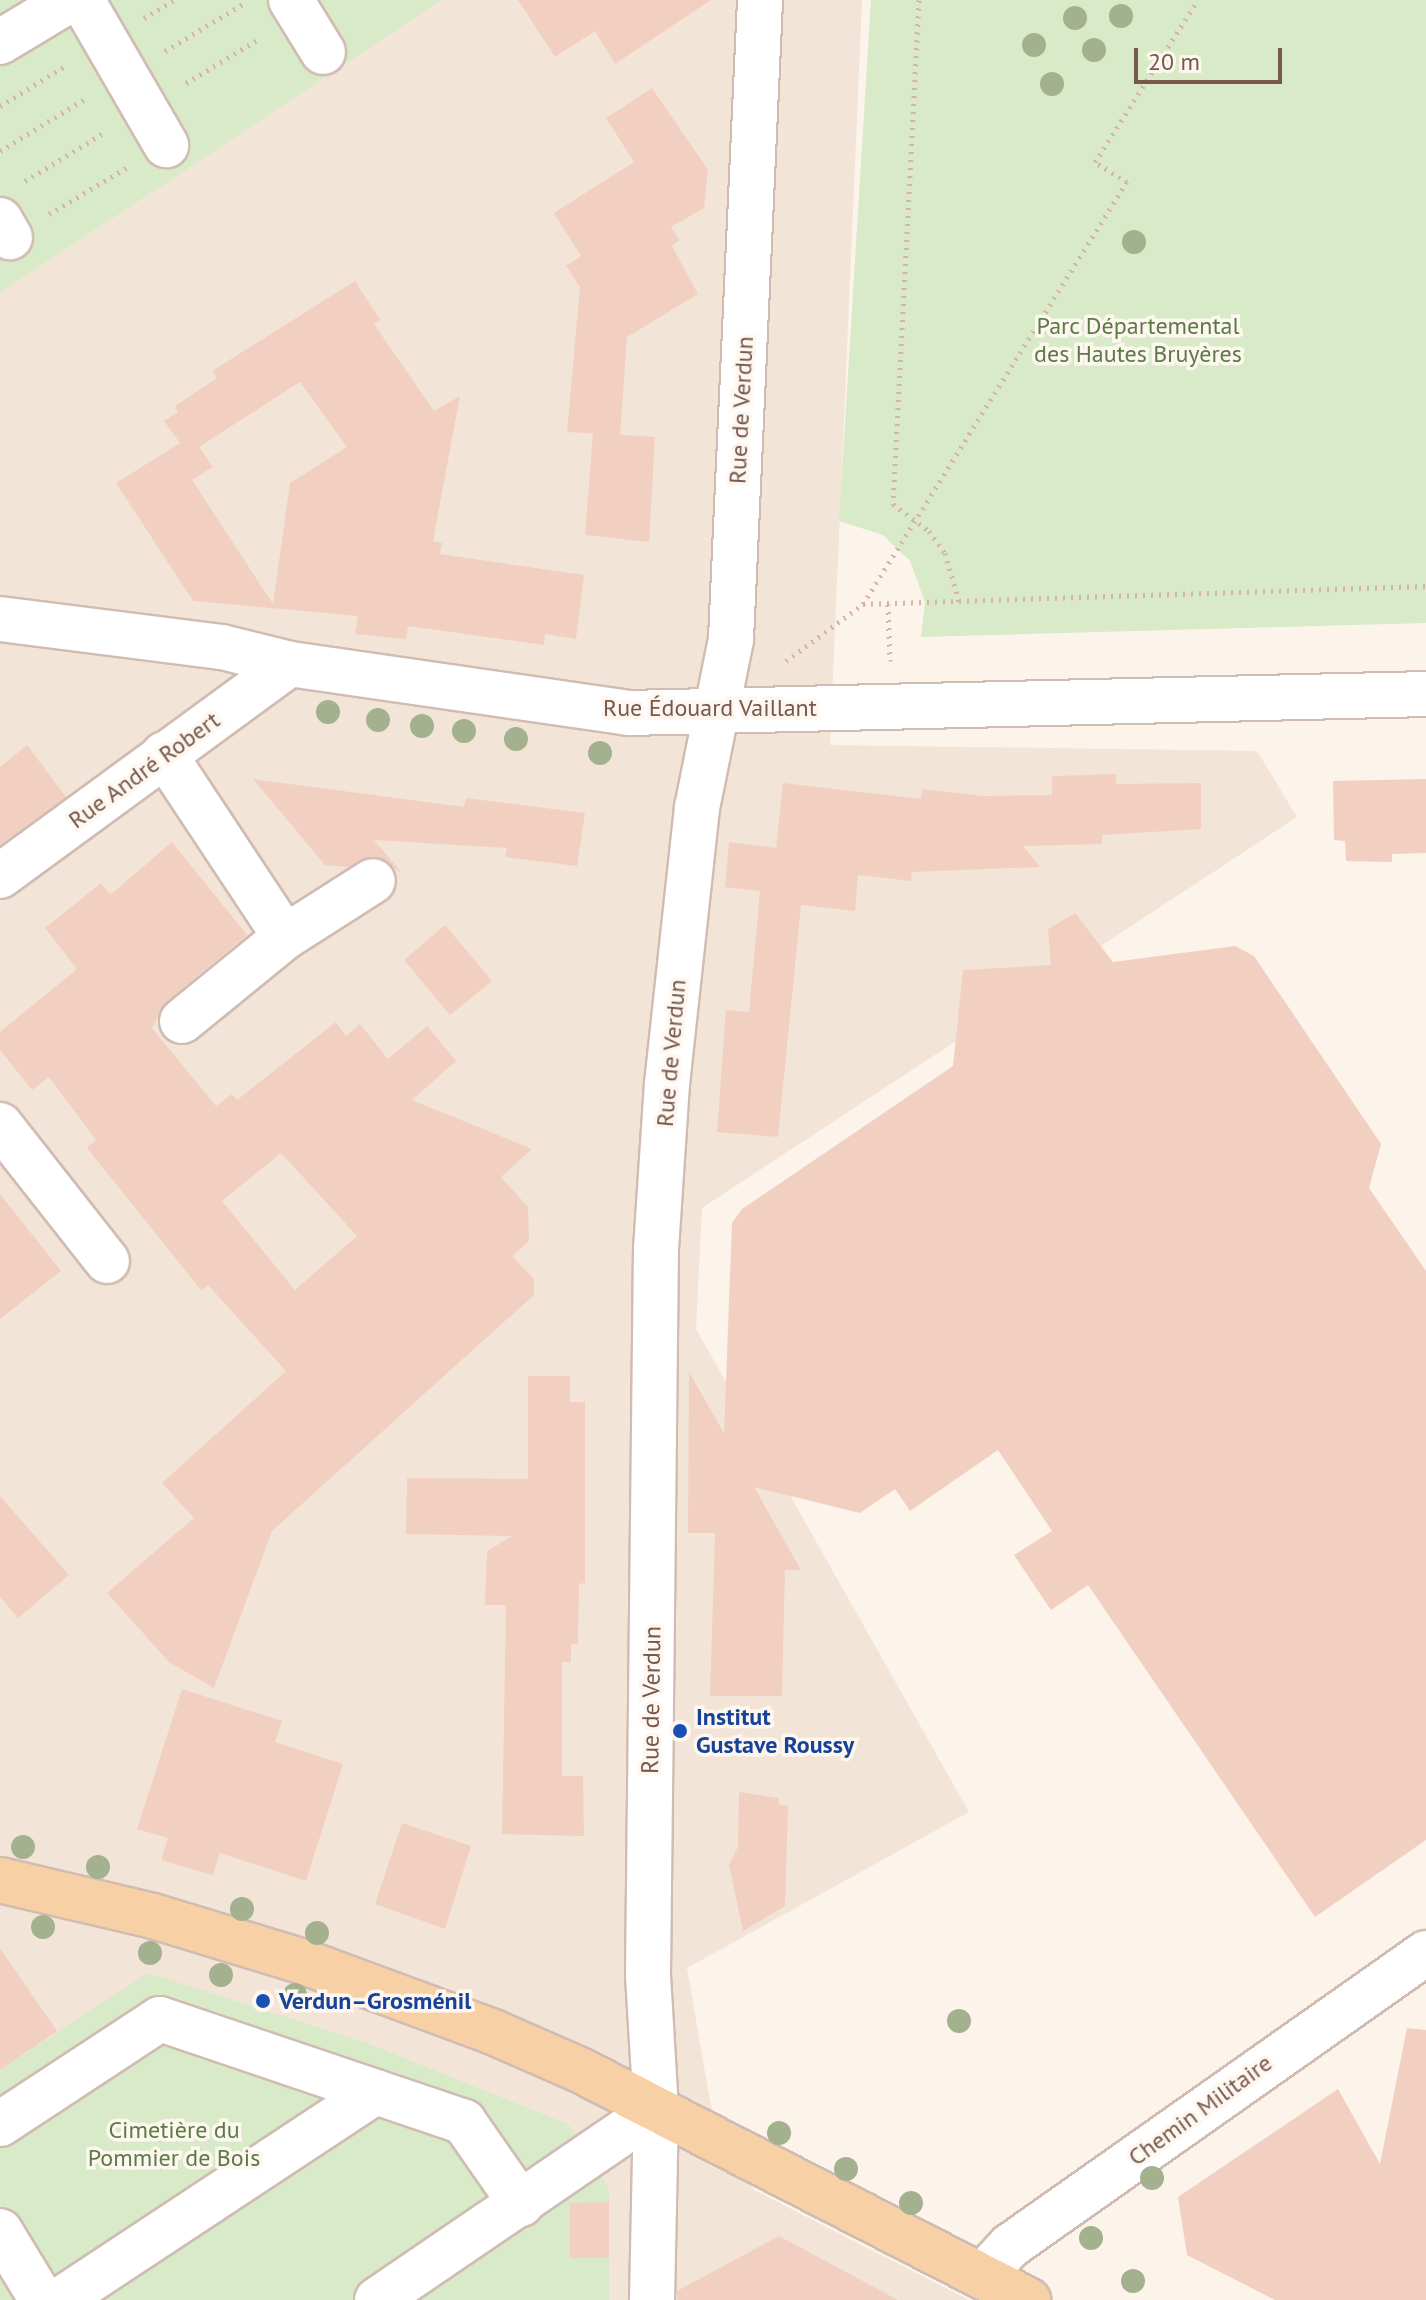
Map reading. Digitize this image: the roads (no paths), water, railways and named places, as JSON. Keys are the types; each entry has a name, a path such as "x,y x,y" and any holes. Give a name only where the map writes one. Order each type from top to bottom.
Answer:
{"main road":[{"path":"0,1880 153,1916 304,1962 493,2032 656,2110 1028,2300"}],"street":[{"path":"0,42 70,0"},
{"path":"82,0 166,145"},
{"path":"291,0 323,52"},
{"name":"Rue de Verdun","path":"652,2300 656,2110 648,1975 656,1249 679,968 697,808 731,639 760,0"},
{"name":"Rue Édouard Vaillant","path":"0,619 222,647 290,664 628,713 1426,694"},
{"name":"Rue André Robert","path":"0,876 290,664"},
{"path":"164,754 285,937"},
{"path":"182,1021 285,937 373,881"},
{"path":"0,1125 107,1261"},
{"name":"Chemin Militaire","path":"982,2276 1010,2246 1426,1953"},
{"path":"0,2124 160,2019 464,2122 521,2204"},
{"path":"60,2300 376,2092"},
{"path":"377,2300 656,2110"},
{"path":"0,2231 42,2300"}],"place":[{"name":"Institut Gustave Roussy","path":"680,1731"},
{"name":"Verdun–Grosménil","path":"263,2001"}],"park label":[{"name":"Parc Départemental des Hautes Bruyères","path":"1138,340"},
{"name":"Cimetière du Pommier de Bois","path":"174,2144"}]}
